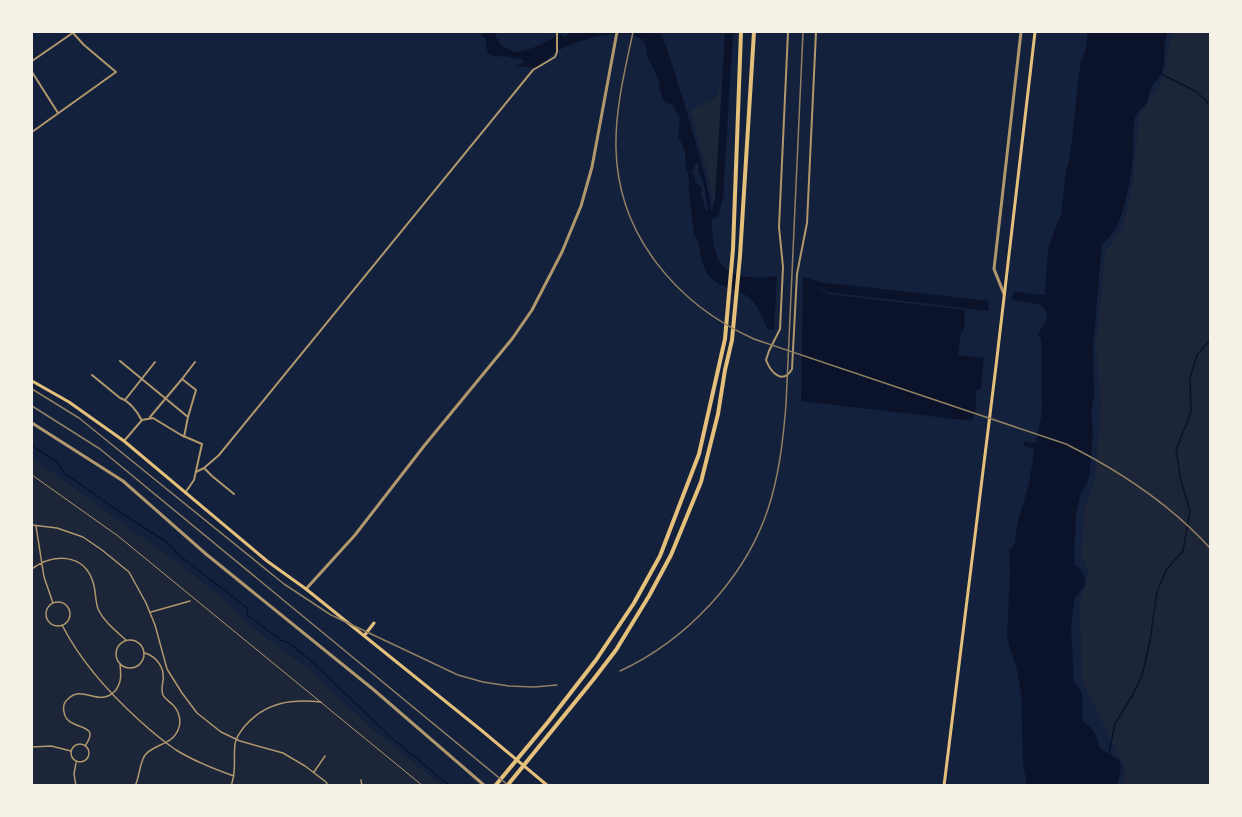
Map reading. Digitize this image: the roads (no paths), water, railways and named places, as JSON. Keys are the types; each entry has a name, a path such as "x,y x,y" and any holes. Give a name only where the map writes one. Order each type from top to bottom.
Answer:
{"highway":[{"path":"495,786 603,650 634,603 660,556 699,454 725,339 733,249 741,32"},
{"path":"507,786 616,650 671,555 701,482 718,414 732,340 740,256 754,32"}],"main road":[{"path":"944,786 1035,32"},
{"path":"32,381 69,402 124,441 267,561 306,589 548,786"},
{"path":"364,636 374,624"}],"street":[{"path":"32,61 74,32 84,45 116,72 32,132"},
{"path":"306,589 355,535 512,339 532,310 562,252 581,206 592,167 617,32"},
{"path":"788,32 779,227 783,267 780,329 765,360 769,369 780,376 786,376 791,373 792,369 797,274 807,223 816,32"},
{"path":"1004,296 994,268 1021,32"},
{"path":"196,472 219,455 533,70 555,57 557,33"},
{"path":"32,72 58,113"},
{"path":"120,361 188,417"},
{"path":"150,418 195,362"},
{"path":"125,400 155,363"},
{"path":"92,375 125,400 142,420"},
{"path":"182,379 196,390 184,436"},
{"path":"124,441 142,420 153,418 202,444 194,480 185,493"},
{"path":"32,423 123,481 206,554 374,690 485,786"},
{"path":"204,468 234,494"},
{"path":"32,525 57,528 83,537 129,572 150,612 167,669 197,713 221,732 236,739 283,753 314,773 328,786"},
{"path":"36,525 44,577 53,603"},
{"path":"32,568 53,558 64,558 75,561 86,569 91,575 96,603 102,617 126,640 140,644 145,653 160,664 163,672 162,693 177,710 180,720 178,730 167,743 156,747 146,755 141,763 139,778 135,786"},
{"path":"150,612 190,601"},
{"path":"53,603 60,603 69,611 69,618 62,625 53,625 47,620 47,609 53,603"},
{"path":"62,625 89,667 112,694 167,743 202,763 234,776"},
{"path":"86,746 90,738 90,731 68,720 64,712 64,704 74,694 82,693 98,698 112,694 121,681 116,650 126,640"},
{"path":"120,664 128,668 137,667 143,661 145,653"},
{"path":"231,786 234,776 236,739 246,724 267,708 276,705 298,700 321,702"},
{"path":"71,751 77,745 86,746"},
{"path":"32,747 51,746 71,751"},
{"path":"71,751 72,758 77,762 85,761 89,757 86,746"},
{"path":"314,773 325,756"},
{"path":"76,786 74,774 77,762"},
{"path":"361,780 362,786"}],"lane":[{"path":"32,475 118,536 423,786"}],"waterway":[{"path":"711,215 715,214 719,198 729,32"},
{"path":"1161,74 1197,92 1210,105"},
{"path":"1109,753 1115,724 1142,676 1157,592 1166,570 1183,551 1190,511 1181,481 1176,450 1191,412 1190,378 1197,355 1210,340"},
{"path":"32,446 57,462 64,473 168,543 179,555 247,608 247,615 308,658 394,740 450,786"}],"railway":[{"path":"633,32 617,119 616,149 619,181 628,211 641,238 657,264 677,287 726,325 754,339 1066,444 1106,465 1143,489 1161,502 1210,548"},
{"path":"620,671 667,643 710,605 744,560 758,535 772,497 780,458 786,405 803,32"},
{"path":"32,389 79,418 284,584 331,615 458,675 509,686 557,685"},
{"path":"32,406 100,449 509,786"}]}
